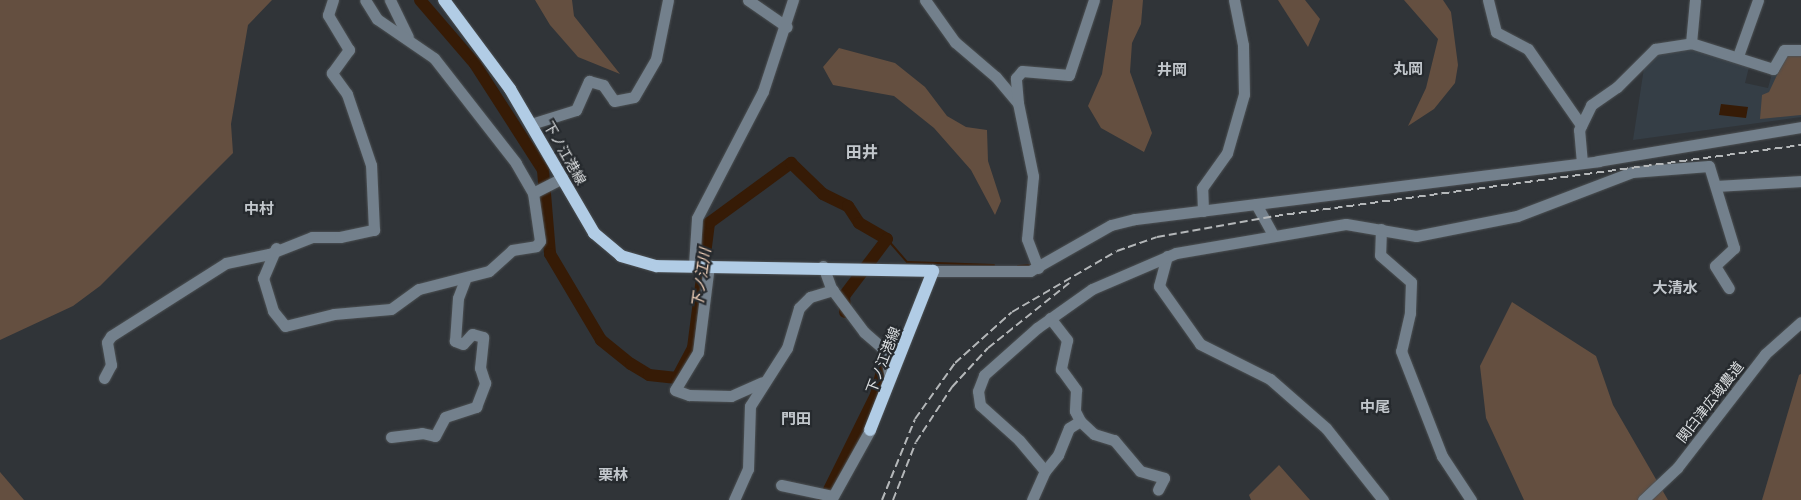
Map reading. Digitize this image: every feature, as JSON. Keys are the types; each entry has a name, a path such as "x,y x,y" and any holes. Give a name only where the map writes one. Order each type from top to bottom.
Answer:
{"main road":[{"name":"下ノ江港線","path":"444,0 531,124 558,180 594,233 614,252 648,265 709,265"},
{"path":"709,265 823,266 933,271"},
{"name":"下ノ江港線","path":"870,430 933,271"}],"street":[{"path":"104,378 111,365 107,342 120,329 226,263 269,254 276,248 312,237 370,231 376,223 371,165 347,94 332,73 349,50 328,15 333,0"},
{"path":"276,248 263,278 273,311 284,326 353,311 391,309 419,289 465,280 489,271 518,246 540,243 534,192 436,60 409,39 377,19 365,0"},
{"path":"390,0 409,39"},
{"path":"531,124 576,110 589,81 603,85 614,101 634,97 656,59 668,0"},
{"path":"748,0 787,27"},
{"path":"694,265 697,218 763,91 787,27 793,0"},
{"path":"925,0 954,42 996,77 1018,103"},
{"path":"1037,265 1027,235 1033,207 1033,176 1018,103 1016,78 1022,71 1070,74 1094,0"},
{"path":"1202,211 1202,188 1227,152 1244,94 1243,45 1234,0"},
{"path":"1488,0 1496,32 1528,49 1581,125"},
{"path":"1691,43 1695,0"},
{"path":"1738,56 1758,0"},
{"path":"1582,163 1581,125 1593,103 1614,90 1656,49 1691,43 1738,56 1773,69 1784,50 1801,50"},
{"path":"933,271 1013,273 1037,265 1111,225 1202,211 1621,158 1801,127"},
{"path":"1621,158 1622,175"},
{"path":"1044,471 1019,440 982,408 978,395 986,373 1050,318 1107,281 1167,256 1273,235 1346,224 1381,229 1412,237 1502,220 1622,175 1709,166 1718,186 1734,248 1715,266 1729,288"},
{"path":"534,192 558,180"},
{"path":"1718,186 1801,181"},
{"path":"1256,204 1273,235"},
{"path":"1381,229 1380,255 1411,282 1410,313 1401,351 1442,456 1471,500"},
{"path":"1167,256 1159,272 1160,290 1200,344 1266,376 1326,428 1383,500"},
{"path":"709,265 698,352 675,390 689,395 731,396 770,377"},
{"path":"823,266 840,297 864,332 887,353 889,385"},
{"path":"391,437 422,433 435,436 446,417 476,407 485,383 480,368 482,337 472,334 463,344 455,340 458,298 465,280"},
{"path":"734,500 748,469 748,410 787,348 799,308 810,297 840,297"},
{"path":"1050,318 1067,340 1061,369 1077,392 1075,411 1080,421 1094,434 1114,440 1140,470 1164,478 1158,490"},
{"name":"関臼津広域農道","path":"1643,500 1677,468 1765,354 1801,322"},
{"path":"1032,500 1044,471 1058,455 1069,428 1080,421"},
{"path":"781,486 829,496 870,430"}],"shaded area":[{"path":"0,0 272,0 248,25 231,124 233,153 100,286 73,306 0,340"},
{"path":"535,0 572,0 574,16 620,74 578,57 550,25"},
{"path":"1113,0 1143,0 1141,24 1132,43 1130,72 1152,133 1144,152 1101,128 1088,106 1102,74"},
{"path":"1278,0 1305,0 1320,19 1308,47"},
{"path":"1404,0 1443,0 1451,12 1458,65 1455,83 1434,109 1408,126 1426,88 1438,39"},
{"path":"1682,45 1750,63 1745,83 1768,88 1773,70 1801,52 1801,117 1633,140 1644,68 1659,50"},
{"path":"839,48 895,63 925,87 947,116 966,127 987,130 988,161 1001,201 995,215 971,170 934,128 894,96 833,85 823,67"},
{"path":"1787,54 1801,55 1801,115 1760,119 1762,95 1769,92"},
{"path":"1721,104 1748,107 1746,118 1719,115"},
{"path":"1512,302 1596,356 1613,405 1668,500 1524,500 1486,418 1480,366"},
{"path":"1801,374 1801,500 1762,500 1799,375"},
{"path":"1279,465 1310,500 1251,500 1249,495"},
{"path":"0,472 24,500 0,500"}],"waterway":[{"name":"下ノ江川","path":"420,0 475,64 543,170 550,254 601,340 631,364 649,375 677,378 693,348 709,223 791,163 823,194 848,206 859,223 887,239 844,296 845,312"},
{"path":"887,239 907,262 994,265"},
{"path":"1018,266 1031,265"},
{"name":"下ノ江川","path":"824,500 876,395 885,359"}],"railway":[{"path":"882,500 915,419 955,363 1012,312 1117,251 1157,237 1275,216 1801,145"},
{"path":"893,500 916,442 952,387 988,348 1069,283"}],"district":[{"name":"丸岡","path":"1408,69"},
{"name":"井岡","path":"1172,70"},
{"name":"田井","path":"862,152"},
{"name":"中村","path":"259,209"},
{"name":"大清水","path":"1675,288"},
{"name":"中尾","path":"1375,407"},
{"name":"門田","path":"796,419"},
{"name":"栗林","path":"613,475"}]}
